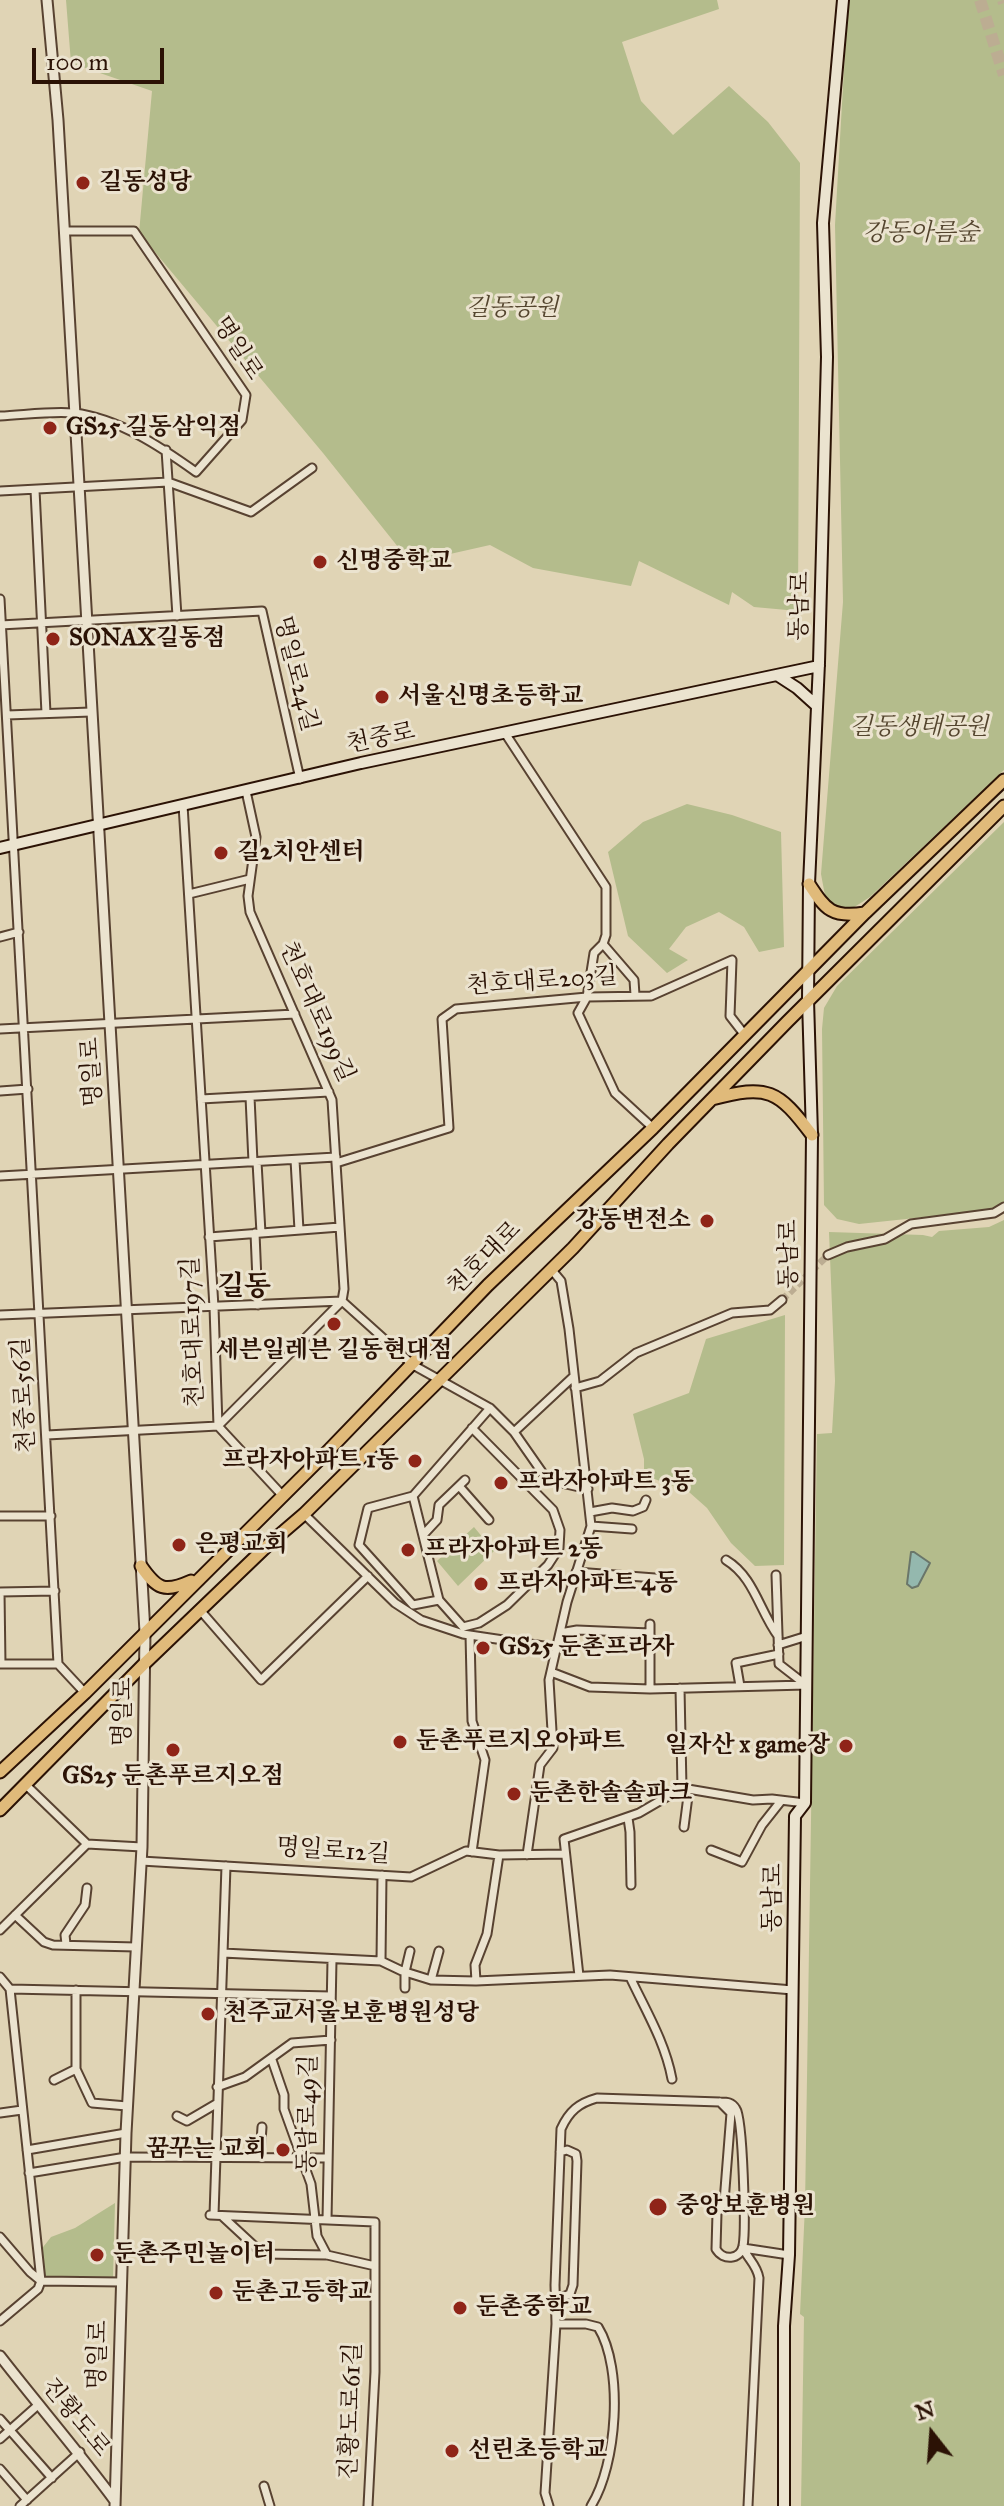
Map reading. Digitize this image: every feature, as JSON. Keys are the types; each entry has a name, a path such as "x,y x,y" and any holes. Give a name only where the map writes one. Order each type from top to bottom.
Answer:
{"main road":[{"name":"동남로","path":"784,2506 784,2326 789,2255 795,1816 805,1803 812,1135 808,971 827,357 823,223 843,0"},
{"name":"천중로","path":"0,848 505,733 819,666"},
{"path":"777,675 817,706"},
{"name":"천호대로","path":"2,1766 85,1693 413,1365 488,1285 653,1128 865,913 1004,780"},
{"path":"0,1810 144,1664 304,1514 551,1269 808,1000 1004,806"},
{"path":"809,884 822,904 834,913 847,916 865,913"},
{"path":"712,1099 745,1090 780,1099 812,1135"},
{"path":"141,1566 156,1585 162,1587 177,1587 199,1577"}],"street":[{"name":"명일로","path":"47,0 58,120 145,1632 142,1847 127,2106 117,2504"},
{"name":"명일로","path":"64,231 134,231 246,395 242,420 196,472 166,450 111,423 75,413"},
{"path":"0,416 75,413"},
{"path":"166,450 177,616"},
{"path":"0,491 168,482 251,512 312,468"},
{"path":"35,490 46,713"},
{"name":"천중로56길","path":"0,599 7,715 4,760 15,845 58,1664"},
{"name":"명일로24길","path":"1,625 262,611 300,779"},
{"path":"7,715 91,712"},
{"path":"505,733 606,887 606,935 603,944 594,953 587,997 578,1013 615,1093 653,1128"},
{"name":"천호대로199길","path":"246,791 256,837 250,879 250,912 332,1100 344,1289 342,1301"},
{"name":"천호대로197길","path":"183,805 214,1307 218,1426 283,1496"},
{"path":"189,894 250,879"},
{"path":"0,937 19,932"},
{"name":"천호대로203길","path":"603,944 634,980 635,995"},
{"name":"천호대로203길","path":"336,1160 449,1128 442,1019 456,1009 587,997 651,996 732,960 730,1016 744,1034"},
{"path":"0,1029 295,1014"},
{"path":"0,1091 28,1089"},
{"path":"201,1099 329,1092"},
{"path":"250,1097 258,1233 258,1305"},
{"path":"295,1160 299,1230"},
{"path":"0,1176 336,1160"},
{"path":"828,1255 847,1247 885,1239 911,1224 994,1213 1004,1207"},
{"name":"천호대로197길","path":"209,1237 340,1227"},
{"path":"527,1855 540,1765 553,1748 549,1680 591,1526 561,1281 551,1269"},
{"path":"575,1388 600,1381 636,1353 732,1313 770,1310 782,1300"},
{"path":"47,1435 218,1426 342,1301"},
{"path":"0,1315 342,1301 413,1365 490,1408 514,1432 544,1475 557,1482 588,1489"},
{"path":"514,1432 573,1377"},
{"path":"439,1600 413,1605 359,1545 368,1508 413,1496 490,1408"},
{"path":"413,1496 439,1600 463,1627 479,1623 507,1605 548,1565 559,1548 560,1530 553,1510 472,1428"},
{"path":"423,1535 437,1520 439,1505 462,1483 489,1520"},
{"path":"590,1512 612,1508 633,1511 643,1507 646,1500"},
{"path":"304,1514 395,1603 421,1620 470,1635 557,1648"},
{"path":"0,1516 51,1516"},
{"path":"591,1526 632,1529"},
{"path":"726,1560 740,1568 748,1579 778,1640"},
{"path":"576,1572 655,1578"},
{"path":"776,1575 779,1664 806,1685"},
{"path":"200,1610 261,1680 368,1576"},
{"path":"55,1591 0,1592 1,1664 58,1664 85,1693"},
{"path":"560,1633 650,1628 650,1689"},
{"path":"470,1635 472,1721 485,1760 472,1852"},
{"path":"778,1640 807,1636"},
{"path":"740,1686 736,1663 779,1654"},
{"path":"551,1672 590,1687 650,1689 806,1685"},
{"path":"680,1688 682,1788 688,1796 684,1827"},
{"path":"25,1784 87,1844 142,1847"},
{"path":"579,1976 564,1839 628,1818 682,1788 753,1800 805,1803"},
{"path":"711,1850 742,1862 762,1825 781,1801"},
{"path":"628,1818 631,1885"},
{"path":"0,1930 87,1844"},
{"name":"명일로12길","path":"141,1861 411,1877 466,1851 499,1855 565,1854"},
{"path":"476,1981 475,1965 487,1934 499,1855"},
{"path":"226,1866 214,2159 215,2215 263,2254 327,2255 375,2266"},
{"path":"381,1961 382,1875"},
{"path":"66,1944 65,1935 85,1905 87,1888"},
{"path":"15,1915 44,1942 136,1947"},
{"path":"405,1988 410,1951"},
{"path":"431,1980 439,1951"},
{"path":"223,1953 381,1961 431,1980 630,1977 793,1990"},
{"name":"동남로49길","path":"327,2220 332,1960"},
{"path":"0,1977 10,1989 41,2281 38,2289 0,2321"},
{"path":"630,1977 655,2024 672,2079"},
{"path":"10,1989 331,1996"},
{"path":"76,1990 76,2069 92,2103 127,2106"},
{"path":"217,2087 245,2077 292,2043 331,2040"},
{"path":"272,2060 284,2095 284,2109 311,2184 317,2236 327,2255"},
{"path":"54,2080 76,2069"},
{"path":"549,2506 545,2493 556,2324 561,2129 566,2118 584,2102 597,2098 720,2102 734,2105 740,2118 743,2248 747,2258 755,2264 759,2278 748,2506"},
{"path":"720,2102 731,2113 724,2202 717,2213 716,2249 725,2257 733,2258 743,2248"},
{"path":"177,2116 188,2125 216,2104"},
{"path":"0,2113 22,2110"},
{"path":"260,2156 262,2127"},
{"path":"27,2150 126,2133"},
{"path":"555,2295 560,2298 570,2294 573,2285 577,2161 572,2151 560,2152"},
{"path":"29,2173 126,2157 328,2158"},
{"path":"724,2202 737,2202 743,2209"},
{"path":"215,2215 327,2220"},
{"name":"진황도로61길","path":"327,2220 375,2222 375,2372 368,2506"},
{"path":"0,2237 41,2281 122,2282"},
{"path":"743,2248 789,2255"},
{"path":"556,2324 598,2327 611,2365 614,2404 612,2432 604,2475 591,2506"},
{"name":"진황도로","path":"0,2356 80,2452 117,2504"},
{"path":"0,2439 38,2405"},
{"path":"0,2419 52,2478"},
{"path":"0,2469 23,2503 80,2452"},
{"path":"264,2486 270,2506"}],"green space":[{"name":"길동공원","path":"66,0 717,0 719,9 622,42 641,101 673,135 729,86 768,122 800,163 798,611 754,607 732,592 729,605 639,561 631,586 533,568 490,545 450,554 414,567 139,233 152,91 71,63"},
{"path":"848,0 1004,0 1004,770 870,897 844,909 826,901 821,874 843,602 835,225"},
{"path":"687,804 781,832 784,947 759,952 744,927 719,912 686,927 669,949 688,960 667,973 628,936 608,852 643,822"},
{"path":"1004,822 1004,1202 991,1210 859,1224 837,1219 824,1205 824,1008 837,986"},
{"path":"1004,1220 1004,2506 801,2506 804,2317 800,2314 805,2206 817,1434 832,1433 835,1381 829,1232 932,1237 939,1231 989,1227"},
{"path":"785,1315 784,1565 755,1566 731,1543 707,1508 689,1492 644,1475 644,1459 633,1414 689,1393 706,1339"},
{"path":"474,1527 494,1551 458,1586 437,1561"},
{"path":"115,2203 113,2277 44,2276 40,2251 51,2237 75,2228"}],"water":[{"path":"911,1552 930,1563 918,1586 912,1588 907,1584"}],"tunnel":[{"path":"980,0 1004,75"},
{"path":"782,1300 828,1255"}],"place":[{"name":"길동성당","path":"83,183"},
{"name":"GS25 길동삼익점","path":"50,428"},
{"name":"신명중학교","path":"320,562"},
{"name":"SONAX길동점","path":"53,639"},
{"name":"서울신명초등학교","path":"382,697"},
{"name":"길2치안센터","path":"221,853"},
{"name":"강동변전소","path":"707,1221"},
{"name":"세븐일레븐 길동현대점","path":"334,1324"},
{"name":"프라자아파트 1동","path":"415,1461"},
{"name":"프라자아파트 3동","path":"501,1483"},
{"name":"은평교회","path":"179,1545"},
{"name":"프라자아파트 2동","path":"408,1550"},
{"name":"프라자아파트 4동","path":"481,1584"},
{"name":"GS25 둔촌프라자","path":"483,1648"},
{"name":"둔촌푸르지오아파트","path":"400,1742"},
{"name":"일자산 x game장","path":"846,1746"},
{"name":"GS25 둔촌푸르지오점","path":"173,1750"},
{"name":"둔촌한솔솔파크","path":"514,1794"},
{"name":"천주교서울보훈병원성당","path":"208,2014"},
{"name":"꿈꾸는 교회","path":"283,2150"},
{"name":"중앙보훈병원","path":"658,2207"},
{"name":"둔촌주민놀이터","path":"97,2255"},
{"name":"둔촌고등학교","path":"216,2293"},
{"name":"둔촌중학교","path":"460,2308"},
{"name":"선린초등학교","path":"452,2451"}],"district":[{"name":"길동","path":"244,1288"}],"park label":[{"name":"강동아름숲","path":"921,234"},
{"name":"길동생태공원","path":"919,728"}]}
